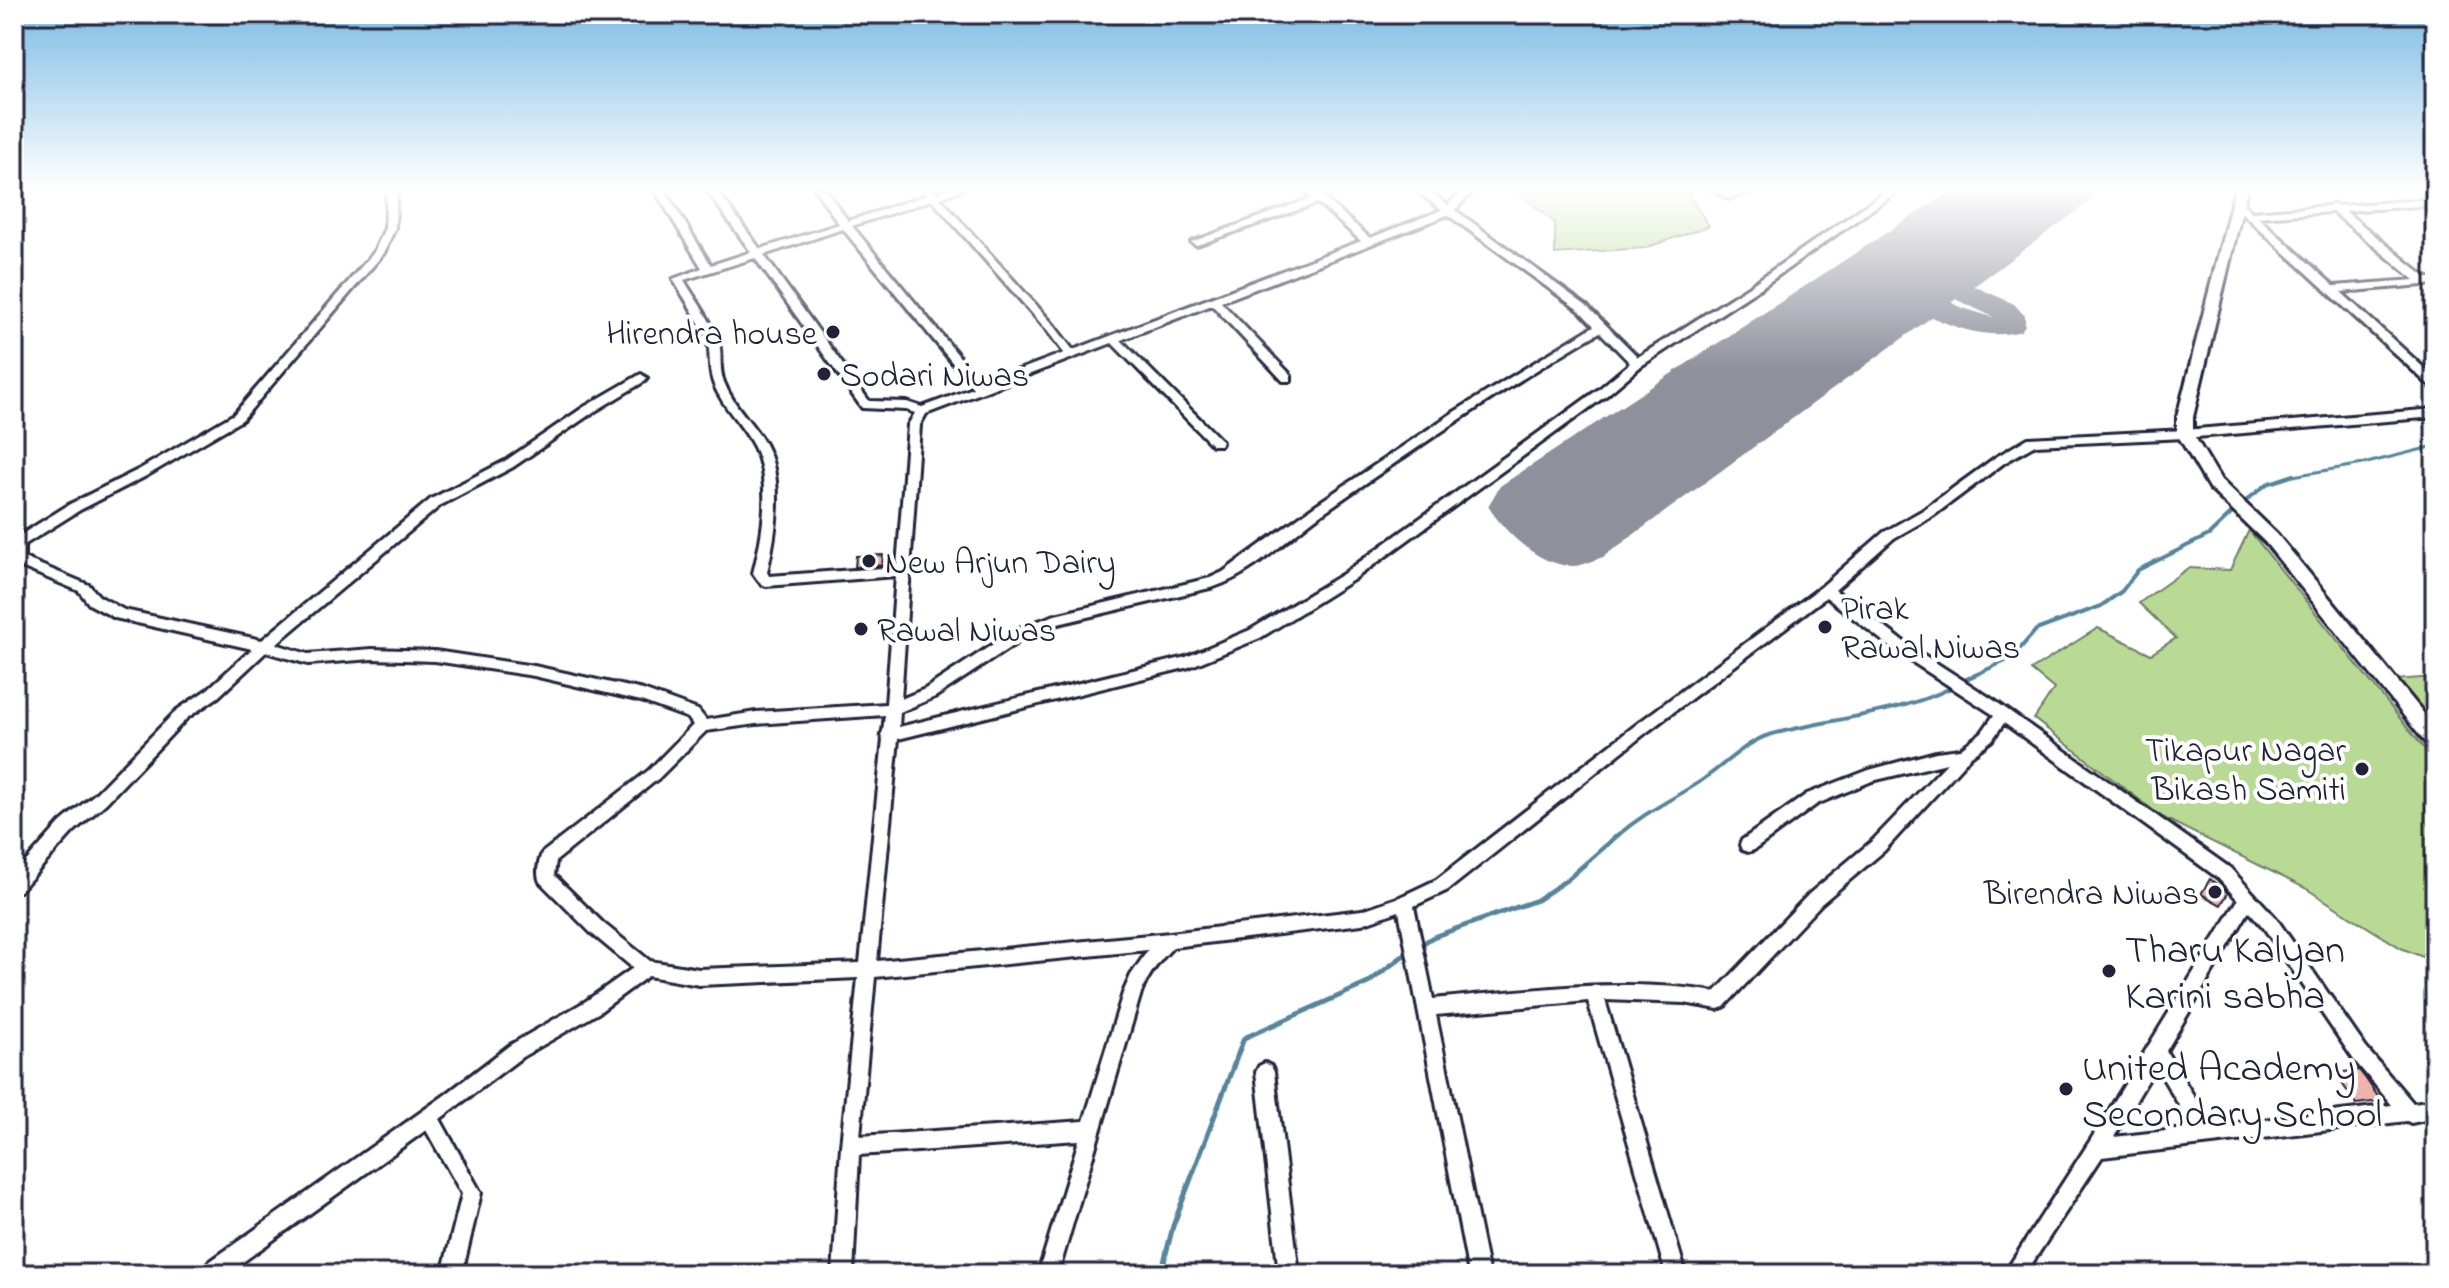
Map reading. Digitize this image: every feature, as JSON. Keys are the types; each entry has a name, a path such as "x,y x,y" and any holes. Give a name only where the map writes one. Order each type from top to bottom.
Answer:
{"street":[{"path":"381,249 238,417 30,535 18,543 15,559 37,571 84,588 94,600 120,614 264,646 308,659 372,654 435,656 534,671 643,696 693,714 702,726"},
{"path":"695,249 708,269"},
{"path":"753,249 866,405 907,406 922,411 1343,249"},
{"path":"772,249 678,279 713,340 712,365 719,385 761,449 770,477 767,493 768,544 760,573 766,581 904,571"},
{"path":"865,249 980,389"},
{"path":"981,249 1071,355"},
{"path":"1500,249 1584,309 1637,363"},
{"path":"888,735 1189,662 1255,634 1348,577 1603,392 1637,363 1810,249"},
{"path":"2225,249 2185,417 2185,434 2208,474 2271,538 2435,741"},
{"path":"2286,249 2435,384"},
{"path":"2388,249 2429,281"},
{"path":"2330,290 2429,281"},
{"path":"1213,300 1287,378"},
{"path":"1601,327 1522,372 1293,526 1232,574 1214,582 1055,620 1021,633 930,693 893,709 756,718 702,726 654,774 548,858 546,877 597,928 646,968 699,977 865,970 1170,940 1362,917 1442,885 1642,728 1826,590 1889,535 1928,513 2000,460 2032,441 2185,434 2435,413"},
{"path":"1113,338 1216,442"},
{"path":"14,886 67,827 101,798 182,714 213,693 264,646 436,502 509,464 641,378"},
{"path":"843,1274 850,1146 888,735 893,709 914,425 922,411"},
{"path":"1826,590 1902,648 2224,873 2270,923 2360,1054 2411,1114"},
{"path":"1425,1008 1595,994 1684,993 1718,1001 1815,899 1878,846 1964,754 1987,736 2002,715"},
{"path":"1748,845 1812,799 1869,776 1936,758 1964,754"},
{"path":"2014,1274 2097,1148 2247,900"},
{"path":"1405,902 1479,1274"},
{"path":"1048,1274 1124,1027 1132,986 1150,957 1170,940"},
{"path":"209,1274 516,1051 592,1007 646,968"},
{"path":"1595,994 1676,1274"},
{"path":"2156,1051 2208,1136"},
{"path":"1265,1072 1289,1274"},
{"path":"2097,1148 2435,1109"},
{"path":"429,1117 472,1193 452,1274"},
{"path":"850,1146 1091,1130"}],"green space":[{"path":"1555,249 1628,249 1555,254"},
{"path":"2249,530 2435,762 2435,962 2401,948 2305,888 2162,817 2034,719 2054,689 2031,670 2098,628 2151,654 2176,638 2139,603 2188,568 2230,570"},
{"path":"2435,677 2435,738 2393,680"}],"building":[{"name":"New Arjun Dairy","path":"883,555 882,565 855,567 856,556"},
{"name":"Birendra Niwas","path":"2210,879 2228,893 2221,905 2201,894"},
{"path":"2359,1070 2381,1101 2356,1104 2335,1073"}],"waterway":[{"path":"2289,477 2363,464 2435,446"},
{"path":"2289,477 2294,475"},
{"path":"2242,504 2267,484 2289,477"},
{"path":"1962,681 2012,658 2036,630 2101,606 2122,591 2138,570 2209,535 2231,514"},
{"path":"1617,836 1760,738 1906,705 1951,688"},
{"path":"1419,946 1433,937 1537,900 1568,879 1619,834"},
{"path":"1161,1274 1173,1226 1244,1038 1368,983 1404,955"}],"taxiway":[{"path":"1894,285 1969,322 1999,328 2010,325 2010,316 2003,310 1917,269"}],"runway":[{"path":"1909,249 1530,506 1573,536 1980,249"}],"place":[{"name":"Hirendra house","path":"833,332"},
{"name":"Sodari Niwas","path":"824,374"},
{"name":"New Arjun Dairy","path":"869,561"},
{"name":"Pirak Rawal Niwas","path":"1825,627"},
{"name":"Rawal Niwas","path":"861,629"},
{"name":"Tikapur Nagar Bikash Samiti","path":"2362,769"},
{"name":"Birendra Niwas","path":"2215,892"},
{"name":"Tharu Kalyan Karini sabha","path":"2109,971"},
{"name":"United Academy Secondary School","path":"2066,1089"}]}
